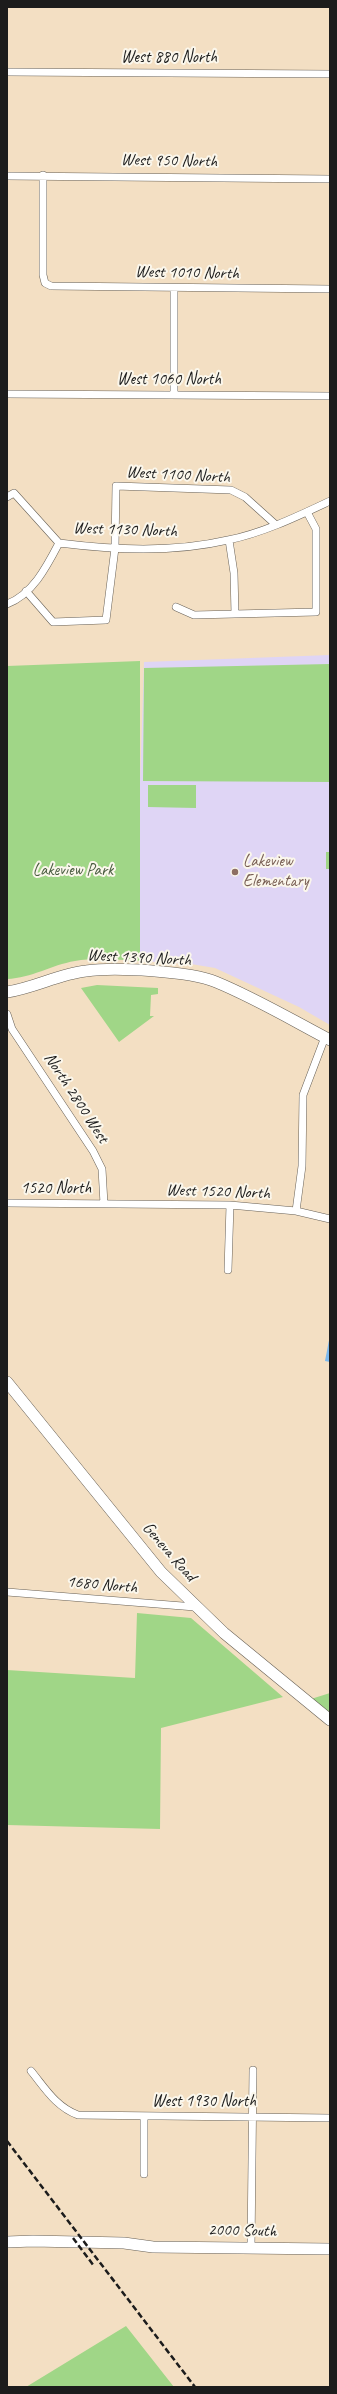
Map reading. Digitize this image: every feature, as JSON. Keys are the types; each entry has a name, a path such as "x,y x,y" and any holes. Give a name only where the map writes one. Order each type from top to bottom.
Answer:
{"street":[{"name":"West 880 North","path":"7,72 330,74"},
{"name":"West 950 North","path":"7,176 43,175 330,178"},
{"name":"West 1010 North","path":"43,175 45,283 51,286 330,289"},
{"path":"174,288 174,395"},
{"name":"West 1060 North","path":"7,394 330,396"},
{"name":"West 1100 North","path":"115,548 116,486 231,490 245,497 275,524"},
{"name":"West 1130 North","path":"7,497 14,493 58,543 145,549 192,547 229,540 307,512 330,501"},
{"path":"176,606 194,615 316,612 316,529 307,512"},
{"path":"229,540 234,573 235,614"},
{"path":"7,604 26,591 43,573 58,543"},
{"path":"26,591 53,622 106,620 115,548"},
{"name":"West 1390 North","path":"7,992 23,990 69,974 87,971 158,972 190,976 215,982 328,1038"},
{"name":"North 2800 West","path":"7,1014 12,1029 93,1151 102,1169 104,1204"},
{"path":"296,1211 302,1166 303,1095 328,1038"},
{"name":"1520 North","path":"7,1204 104,1204"},
{"name":"West 1520 North","path":"104,1204 230,1205 296,1211 330,1219"},
{"path":"228,1270 230,1205"},
{"name":"Geneva Road","path":"7,1382 161,1572 195,1607 330,1720"},
{"name":"1680 North","path":"7,1592 195,1607"},
{"path":"251,2248 253,2070"},
{"name":"West 1930 North","path":"31,2071 56,2103 66,2111 78,2115 330,2118"},
{"path":"144,2116 144,2174"},
{"name":"2000 South","path":"7,2243 28,2247 133,2251 154,2247 330,2249"}],"shaded area":[{"name":"Lakeview Elementary","path":"330,655 330,1025 299,1007 215,968 191,964 140,961 140,783 144,662"}],"green space":[{"name":"Lakeview Park","path":"140,661 140,961 108,959 83,960 66,963 25,976 7,979 7,666"},
{"path":"330,664 330,782 143,781 144,668"},
{"path":"148,785 196,785 196,808 148,807"},
{"path":"326,852 330,852 330,869 326,869"},
{"path":"97,985 158,988 158,994 151,995 150,1016 154,1016 119,1042 81,988"},
{"path":"137,1613 191,1618 283,1697 161,1728 160,1829 7,1825 7,1670 135,1678"},
{"path":"330,1693 330,1714 311,1699"},
{"path":"126,2326 174,2387 26,2387"}],"water":[{"path":"330,1335 330,1362 325,1361"}],"railway":[{"path":"7,2141 195,2387"},
{"path":"73,2238 94,2266"}],"place":[{"name":"Lakeview Elementary","path":"235,872"}]}
